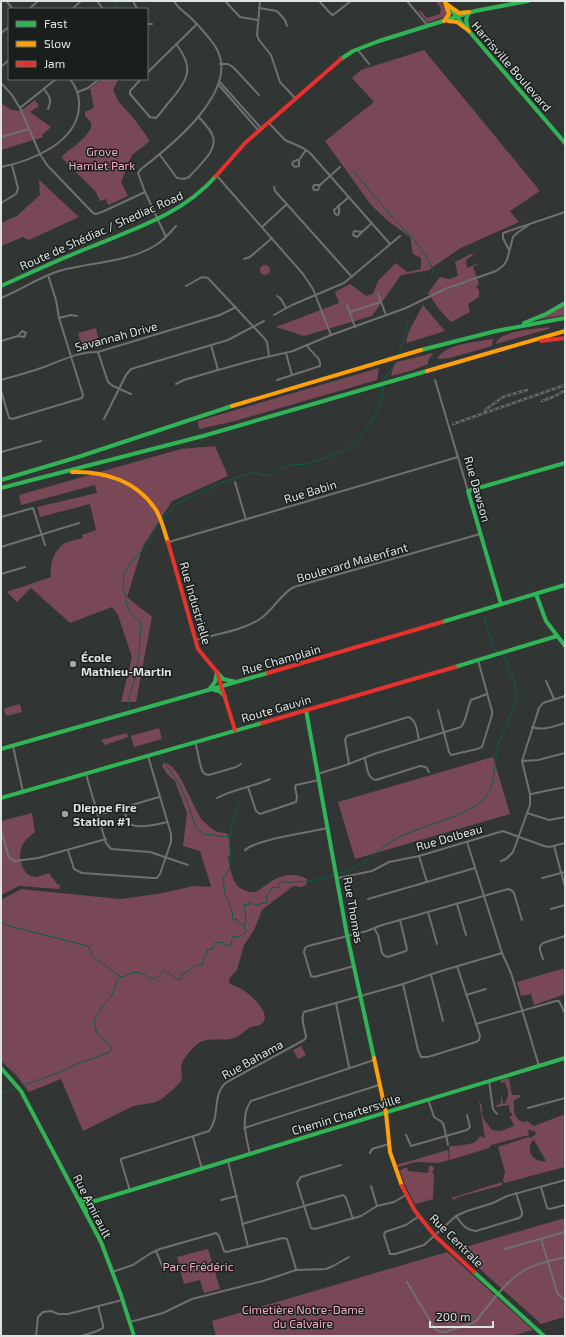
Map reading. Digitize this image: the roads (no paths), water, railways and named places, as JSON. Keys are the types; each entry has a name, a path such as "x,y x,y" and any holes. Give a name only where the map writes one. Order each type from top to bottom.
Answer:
{"main road":[{"name":"Route de Shédiac / Shediac Road","path":"1,286 158,218 191,201 206,188 240,148 260,129 340,60 358,50 372,43 475,11 528,1"},
{"path":"444,2 459,13 475,11"},
{"path":"443,22 449,14 444,2"},
{"name":"Harrisville Boulevard","path":"444,2 565,143"},
{"path":"469,31 465,17 475,11"},
{"path":"443,22 455,21 460,23 469,31"},
{"path":"1,480 78,457 259,397 532,320 565,303"},
{"path":"496,331 565,318"},
{"path":"1,488 203,436 565,331"},
{"path":"496,351 542,340 565,338"},
{"path":"468,491 565,463"},
{"name":"Rue Industrielle","path":"58,473 78,471 104,473 118,477 146,498 155,509 161,520 168,542 195,640 200,653 218,672 235,730"},
{"name":"Rue Dawson","path":"468,491 501,605"},
{"name":"Rue Champlain","path":"1,749 238,682 565,586"},
{"path":"536,594 546,621 565,646"},
{"name":"Route Gauvin","path":"1,798 557,636"},
{"path":"218,672 221,677 226,680 238,682"},
{"path":"208,690 215,682 218,672"},
{"path":"208,690 219,691 224,696"},
{"name":"Rue Thomas","path":"306,710 338,878 347,935 386,1113"},
{"name":"Chemin Chartersville","path":"82,1205 565,1058"},
{"name":"Rue Amirault","path":"1,1068 10,1076 21,1091 82,1205 100,1242 112,1272 134,1336"},
{"name":"Rue Centrale","path":"386,1113 389,1144 393,1163 406,1195 419,1216 435,1236 544,1336"},
{"path":"78,1198 85,1202 95,1201"},
{"path":"86,1214 87,1206 95,1201"}],"street":[{"path":"30,8 38,1"},
{"path":"73,8 81,1"},
{"path":"166,237 145,192 139,177 139,172 178,140 198,116 211,98 218,84 220,64 214,46 197,24 177,6 174,1"},
{"path":"225,1 240,17 258,20"},
{"path":"260,1 256,35 271,55 280,82 295,98"},
{"path":"319,1 333,15 351,1"},
{"path":"407,1 428,26"},
{"path":"259,8 277,10 285,20 287,26"},
{"path":"148,72 197,24"},
{"path":"140,80 130,91 130,94 150,117 156,118 182,88 186,78 187,62 176,44"},
{"path":"358,50 369,64"},
{"path":"220,64 228,64 233,67 259,95"},
{"path":"20,108 55,80"},
{"path":"1,167 12,165 40,154 58,143 70,132 79,113 78,92 71,80"},
{"path":"78,92 88,88 99,80"},
{"path":"219,80 260,129"},
{"path":"1,82 12,95 20,108 40,154 47,165 92,213 102,212 145,192"},
{"path":"218,84 260,129"},
{"path":"44,89 50,97 51,102 48,109"},
{"path":"160,155 177,178 184,179 189,177 211,152 214,143 211,132 198,116"},
{"path":"268,122 285,140 306,150 390,244"},
{"path":"1,137 29,128"},
{"path":"299,160 306,150"},
{"path":"1,202 16,194 18,188 12,165"},
{"path":"320,185 340,167"},
{"path":"217,176 303,274 315,295 331,335"},
{"path":"274,187 287,204 352,277"},
{"path":"339,205 339,213 335,214 334,210 339,205 349,197"},
{"path":"262,226 287,204"},
{"path":"509,250 503,238 503,233 565,212"},
{"path":"362,232 372,223"},
{"path":"176,384 184,380 218,370 269,356 286,353 406,308 445,289 500,269 507,260 513,236 530,224"},
{"path":"1,298 48,275 66,269 111,261 156,245 176,226"},
{"path":"274,315 315,295 344,284 400,236"},
{"path":"244,259 250,257 272,238"},
{"path":"1,390 10,419 81,400 83,395 59,318 56,300 48,275"},
{"path":"186,286 202,276 206,277 236,307 266,341 269,356"},
{"path":"378,294 386,315"},
{"path":"277,296 281,299 286,308"},
{"path":"350,312 381,302"},
{"path":"348,305 355,327"},
{"name":"Savannah Drive","path":"1,380 42,368 71,357 85,353 98,352 220,315 236,307"},
{"path":"59,318 72,315 77,316"},
{"path":"104,419 128,372 134,367 230,340 264,321"},
{"path":"1,341 18,336"},
{"path":"211,345 218,370"},
{"path":"277,380 318,367 320,365 320,360 309,350 307,345"},
{"path":"98,352 107,381 111,385 131,394"},
{"path":"286,353 292,375"},
{"name":"Rue Dawson","path":"435,380 468,491"},
{"path":"1,452 41,441"},
{"name":"Rue Babin","path":"168,542 458,457"},
{"path":"235,482 246,520"},
{"path":"1,517 33,508 45,545"},
{"path":"1,547 80,523"},
{"name":"Boulevard Malenfant","path":"195,640 240,628 259,620 279,598 294,587 480,534"},
{"path":"1,574 25,567"},
{"path":"438,710 443,733 451,755 482,747 492,715 478,660"},
{"path":"546,681 554,699"},
{"path":"318,774 374,754 461,727 471,700 487,694"},
{"path":"501,861 506,859 513,852 531,801 522,760 540,706 543,703 565,696"},
{"path":"349,764 345,740 347,736 408,717 412,718 415,722 419,740"},
{"path":"532,727 544,729 565,723"},
{"path":"195,742 201,767 205,774 209,775 236,767 241,764"},
{"path":"13,746 23,792"},
{"path":"522,760 538,760 565,753"},
{"path":"68,850 74,869 82,873 157,878 160,874 171,839 148,756"},
{"path":"365,758 370,777 376,780 420,766 426,767 429,772"},
{"path":"86,774 107,846 110,849 150,852 188,865"},
{"path":"217,798 226,793 270,779"},
{"path":"248,787 256,811 260,814 296,802 296,785 319,780"},
{"path":"530,794 565,787"},
{"path":"98,815 159,797"},
{"path":"124,807 127,820 132,825 149,826 167,822"},
{"path":"527,813 549,820 565,817"},
{"path":"246,850 252,846 281,837 328,828"},
{"path":"1,830 10,858 15,861 38,858 106,839"},
{"name":"Rue Dolbeau","path":"338,878 372,871 389,862 419,856 503,831 544,846 554,846 565,843"},
{"path":"467,842 502,953 511,973 539,1066"},
{"path":"554,846 565,887"},
{"path":"419,856 427,882"},
{"path":"368,899 475,868"},
{"path":"542,878 565,872"},
{"path":"354,966 314,977 311,976 304,952 305,948 508,889 514,893 522,920"},
{"path":"457,904 466,935"},
{"path":"551,909 565,905"},
{"path":"428,912 437,944"},
{"path":"374,928 378,935 382,953 388,957 408,949 400,920"},
{"path":"542,959 539,948 540,945 565,936"},
{"name":"Rue Bahama","path":"132,1190 121,1159 193,1137 206,1132 213,1127 218,1093 223,1085 304,1040 306,1037 302,1014 304,1012 403,984 502,953"},
{"path":"403,984 418,1050 422,1057 428,1057 478,1042 480,1036 458,966"},
{"path":"431,975 443,1021"},
{"path":"466,995 486,989"},
{"path":"476,1024 556,1001 559,1001 565,1013"},
{"path":"336,1002 350,1067"},
{"path":"250,1155 244,1128 247,1106 251,1100 374,1060"},
{"path":"489,1081 492,1109 497,1114"},
{"path":"244,1128 379,1085"},
{"path":"528,1108 565,1098"},
{"path":"428,1099 434,1117 443,1124 448,1145"},
{"path":"406,1135 411,1146 469,1129 467,1115"},
{"path":"193,1137 202,1169"},
{"path":"370,1153 372,1149 389,1144"},
{"path":"228,1161 248,1247"},
{"path":"341,1165 299,1179 297,1183 310,1226 313,1229 361,1216 377,1206 394,1202 406,1195"},
{"path":"419,1216 406,1225 385,1232 384,1236 390,1254 395,1254 421,1246 435,1236 462,1212 493,1203 516,1193 565,1180"},
{"path":"371,1186 377,1206"},
{"path":"541,1187 547,1208 550,1209 565,1205"},
{"path":"456,1216 464,1227 476,1231 519,1218 522,1215 522,1212 516,1193"},
{"path":"242,1224 343,1195 346,1198 353,1218"},
{"path":"221,1200 237,1196"},
{"path":"505,1249 565,1232"},
{"path":"112,1272 133,1265 156,1251 216,1233 219,1236 223,1250 226,1252 283,1238 287,1239 296,1270"},
{"path":"541,1239 557,1292 565,1300"},
{"path":"156,1251 164,1270"},
{"path":"130,1322 163,1313 192,1299 263,1281 296,1270 326,1269 349,1257"},
{"path":"407,1282 435,1329 441,1332 472,1324 498,1294 524,1270 565,1257"},
{"path":"36,1336 38,1317 43,1312 51,1310 63,1315 122,1300"},
{"path":"82,1336 103,1328 98,1306"}],"waterway":[{"path":"114,1 120,8"},
{"path":"353,171 422,250 430,263 433,271 431,274"},
{"path":"397,356 405,338 408,321"},
{"path":"382,382 395,364 396,359"},
{"path":"162,519 176,504 221,483 250,473 256,473 264,476 271,475 289,465 308,464 347,450 356,443 369,425 381,404 383,394 382,385"},
{"path":"129,710 129,697 135,678 139,654 141,622 131,614 127,606 123,585 124,573 131,562 143,550 160,521"},
{"path":"484,616 494,649 498,652"},
{"path":"244,926 246,920 244,904 248,905 250,902 255,905 268,902 266,897 273,887 279,888 280,882 283,881 287,883 312,881 348,871 363,863 382,848 403,835 463,813 483,800 490,789 494,774 498,745 516,699 516,688 504,656 502,655"},
{"path":"159,754 179,784 187,801 196,828 204,834 229,837"},
{"path":"1,922 9,926 88,946 91,955 121,977 135,972 149,978 156,978 163,971 168,972 180,980 182,973 186,973 194,966 203,964 207,950 212,949 215,943 223,942 223,945 228,945 230,947 233,936 238,937 246,932 244,926 237,922 237,919 232,920 232,910 225,893 223,878 229,869 231,859 230,833 239,804"},
{"path":"25,1085 108,1053 112,1050 110,1045 97,1034 94,1021 104,1004 111,997 120,977"},
{"path":"1,1094 15,1088"}],"railway":[{"path":"453,424 565,385"},
{"path":"485,410 503,397 527,390"},
{"path":"542,401 564,391"}],"place":[{"name":"École Mathieu-Martin","path":"73,664"},
{"name":"Dieppe Fire Station #1","path":"65,814"}],"park label":[{"name":"Grove Hamlet Park","path":"102,158"},
{"name":"Parc Frédéric","path":"198,1266"},
{"name":"Cimetière Notre-Dame du Calvaire","path":"303,1316"}]}
